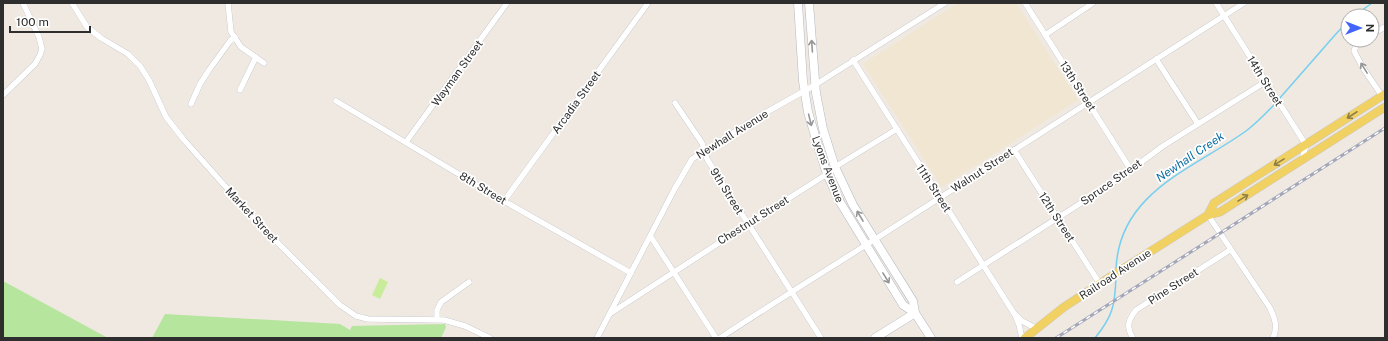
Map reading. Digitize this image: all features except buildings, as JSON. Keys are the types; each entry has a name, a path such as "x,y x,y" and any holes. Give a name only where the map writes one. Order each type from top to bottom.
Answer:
{"main road":[{"name":"Lyons Avenue","path":"798,3 808,112 828,174 840,202 903,305 915,313"},
{"name":"Lyons Avenue","path":"809,3 815,85 823,129 835,168 850,199 874,240 913,301 915,313 931,338"},
{"name":"Railroad Avenue","path":"1208,215 1214,203 1384,95"},
{"name":"Railroad Avenue","path":"1025,338 1064,307 1107,279 1208,215 1220,212 1385,107"},
{"path":"875,338 915,313"}],"street":[{"path":"3,94 35,64 42,48 39,37 23,3"},
{"name":"Market Street","path":"72,3 87,27 101,38 128,54 140,66 150,80 166,117 174,128 257,222 340,305 356,316 368,319 436,319 450,321 465,326 490,338"},
{"path":"228,3 231,32 241,47 264,63"},
{"name":"Wayman Street","path":"406,142 507,3"},
{"name":"Arcadia Street","path":"504,201 648,3"},
{"name":"Newhall Avenue","path":"598,338 674,190 690,162 704,151 815,85 944,3"},
{"name":"13th Street","path":"1025,3 1131,170"},
{"path":"1045,35 1093,3"},
{"name":"14th Street","path":"1216,3 1306,145"},
{"name":"Walnut Street","path":"720,338 1244,3"},
{"path":"191,104 208,70 230,41 235,37"},
{"path":"1355,48 1354,51 1363,68 1384,95"},
{"path":"240,90 256,57"},
{"path":"1156,59 1198,124"},
{"name":"11th Street","path":"853,60 1015,315 1022,338"},
{"name":"Spruce Street","path":"957,282 1131,170 1141,161 1265,82"},
{"name":"8th Street","path":"336,101 504,201 631,273"},
{"name":"9th Street","path":"675,103 702,143 706,159 821,338"},
{"name":"Chestnut Street","path":"610,314 897,129"},
{"path":"1302,160 1306,145"},
{"name":"12th Street","path":"1014,150 1100,284"},
{"path":"1208,215 1274,316 1276,327 1273,338"},
{"path":"651,237 716,338"},
{"name":"Pine Street","path":"1133,338 1129,332 1128,323 1130,316 1136,310 1230,250"},
{"path":"436,319 437,310 441,302 469,282"},
{"name":"11th Street","path":"1015,315 1022,321 1037,329"}],"shaded area":[{"path":"958,3 1016,3 1078,100 942,187 863,64"}],"green space":[{"path":"380,278 388,282 380,299 372,295"},
{"path":"3,281 108,338 3,338"},
{"path":"165,314 340,324 350,330 352,326 445,324 446,327 441,338 152,338"}],"waterway":[{"name":"Newhall Creek","path":"1365,8 1372,3"},
{"name":"Newhall Creek","path":"1279,99 1340,30"},
{"name":"Newhall Creek","path":"1116,269 1120,243 1130,220 1144,202 1162,185 1182,171 1246,131 1277,102"},
{"name":"Newhall Creek","path":"1095,338 1106,323 1112,310 1116,277"}],"railway":[{"path":"1056,338 1385,128"}]}
